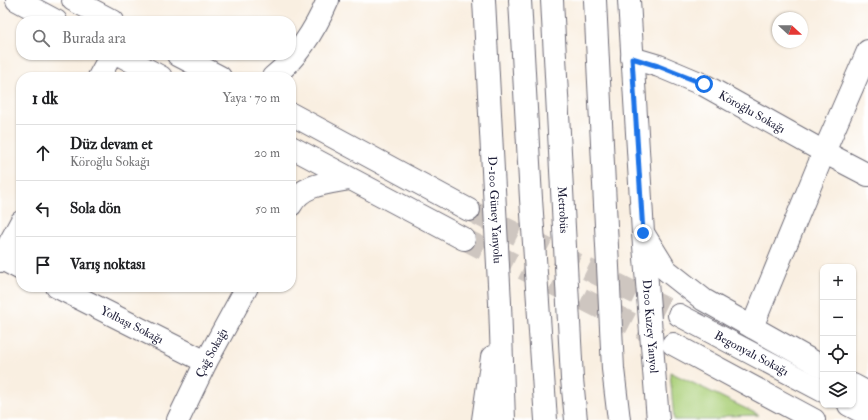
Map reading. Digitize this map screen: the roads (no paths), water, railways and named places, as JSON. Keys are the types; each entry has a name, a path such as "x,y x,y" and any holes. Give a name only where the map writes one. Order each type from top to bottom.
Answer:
{"main road":[{"path":"17,0 47,16"},
{"path":"73,0 104,16"},
{"path":"296,55 321,17 328,0"},
{"name":"D-100 Güney Yanyolu","path":"484,0 500,303 504,420"},
{"path":"520,0 546,420"},
{"name":"Metrobüs","path":"552,0 572,379 576,420"},
{"path":"595,0 613,369 619,420"},
{"name":"D100 Kuzey Yanyol","path":"629,0 643,233 658,420"},
{"path":"752,327 824,152 868,51"},
{"name":"Köroğlu Sokağı","path":"632,58 658,66 704,84 824,152 868,174"},
{"path":"102,72 108,60"},
{"path":"129,60 152,72"},
{"path":"188,60 210,72"},
{"path":"278,72 291,60"},
{"path":"296,117 469,210"},
{"path":"296,150 464,239"},
{"path":"296,197 311,187 349,178"},
{"path":"16,231 0,259 16,267"},
{"path":"643,233 666,270 704,300 820,365"},
{"name":"Yolbaşı Sokağı","path":"68,292 206,362"},
{"name":"Çağ Sokağı","path":"178,420 206,362 244,292"},
{"path":"483,420 500,303"},
{"name":"Begonyalı Sokağı","path":"679,315 820,390"},
{"path":"674,344 814,420"},
{"path":"856,386 868,393"},
{"path":"855,408 868,415"}],"tunnel":[{"path":"469,210 679,315"},
{"path":"464,239 666,341"}]}
